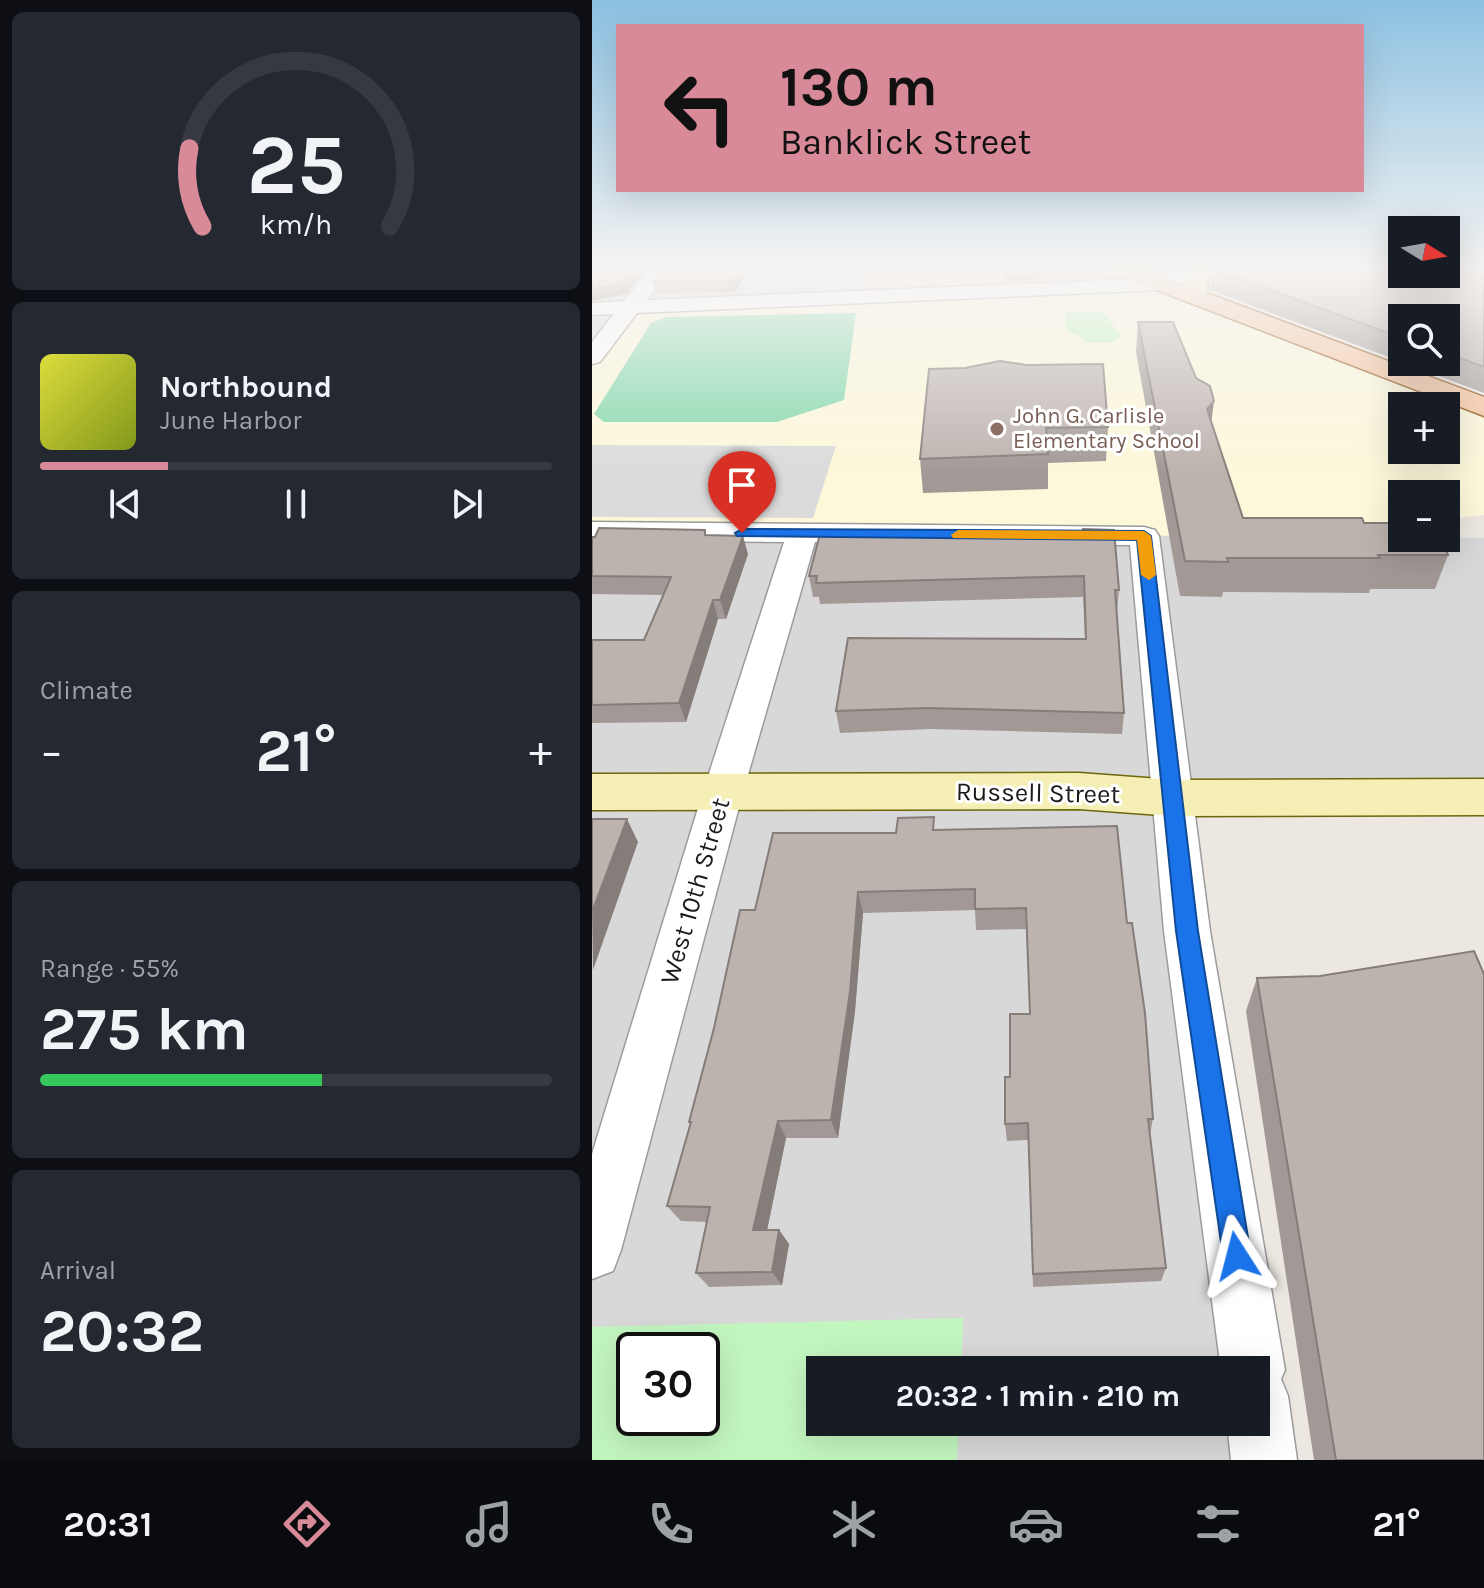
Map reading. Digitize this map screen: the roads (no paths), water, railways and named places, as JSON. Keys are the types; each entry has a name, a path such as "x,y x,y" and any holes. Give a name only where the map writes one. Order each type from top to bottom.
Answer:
{"main road":[{"path":"1327,337 1484,407"}],"street":[{"path":"592,357 607,337"},
{"path":"592,531 1144,536 1187,931 1251,1356"},
{"name":"West 10th Street","path":"592,1250 723,792 802,534"},
{"name":"Russell Street","path":"592,792 1079,791 1174,798 1484,797"},
{"path":"1261,1436 1264,1460"}],"place":[{"name":"John G. Carlisle Elementary School","path":"997,429"}]}
